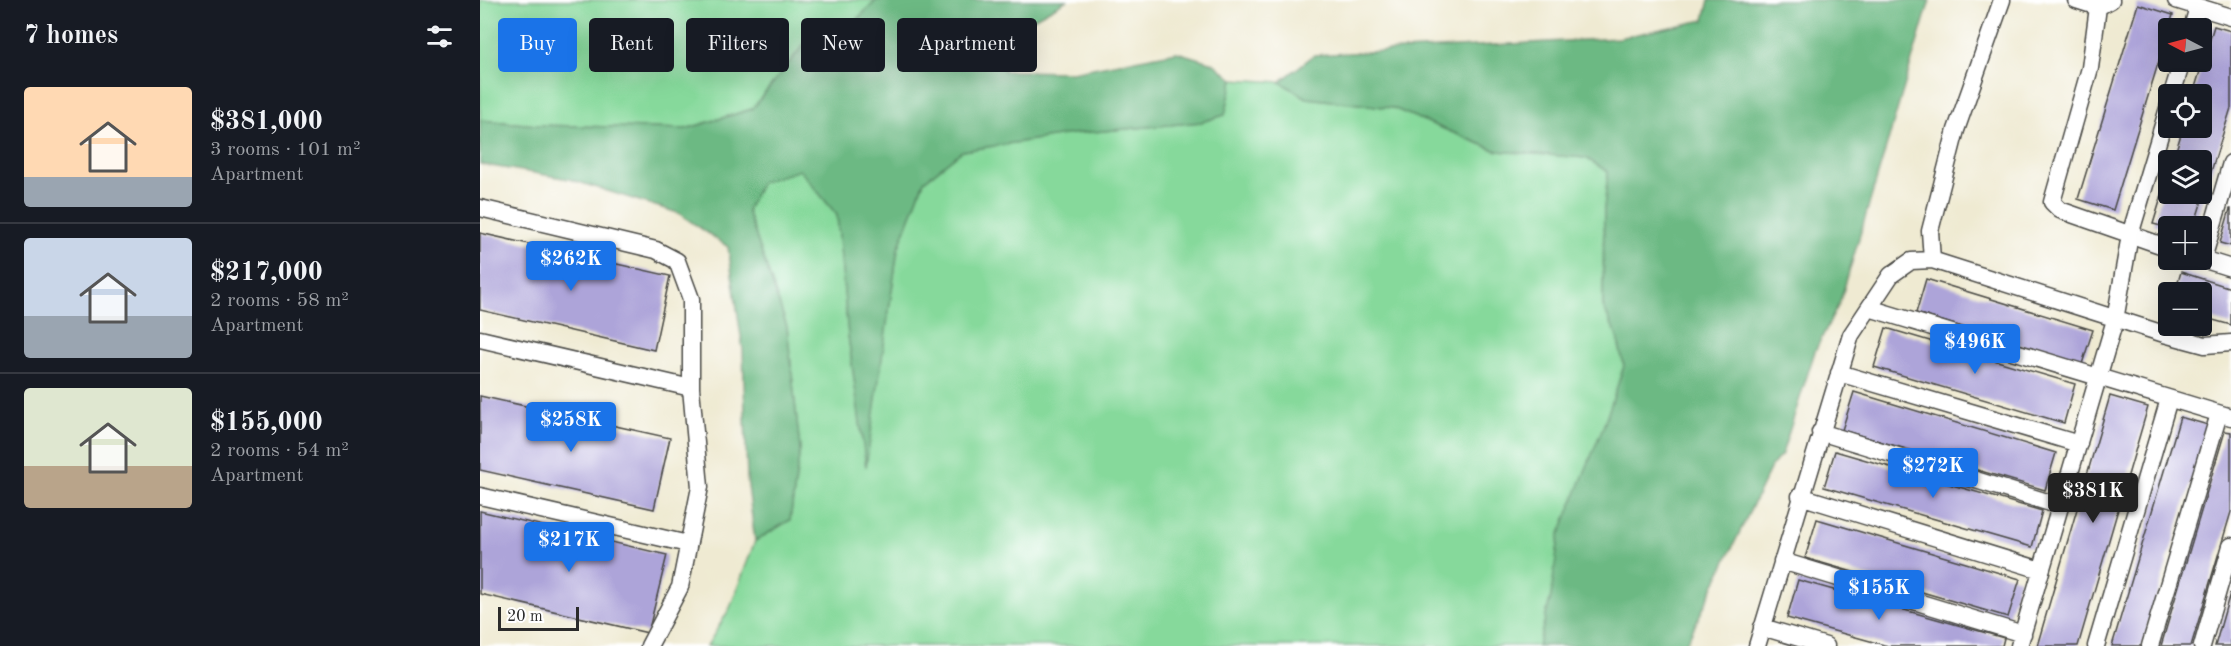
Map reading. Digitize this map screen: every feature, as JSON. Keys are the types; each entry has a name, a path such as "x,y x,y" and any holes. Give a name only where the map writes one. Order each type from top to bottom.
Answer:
{"lane":[{"path":"1932,260 1930,231 1956,130 2002,0"},
{"path":"2076,0 2104,3 2090,68 2052,202 2060,210 2158,244"},
{"path":"2176,0 2231,17"},
{"path":"2195,18 2198,7"},
{"path":"1782,561 2021,640 2115,320 2130,235 2159,138"},
{"path":"2212,226 2231,163"},
{"path":"480,208 656,250 677,261 691,298 691,388 700,487 680,587 649,646"},
{"path":"1757,646 1800,496 1851,335 1891,275 1911,261 1932,260 2115,320 2205,345 2231,343"},
{"path":"2212,262 2231,268"},
{"path":"1869,308 2225,416 2150,646"},
{"path":"480,339 691,388"},
{"path":"1839,373 2079,444"},
{"path":"2096,646 2169,399"},
{"path":"1820,432 2060,506"},
{"path":"480,496 688,544"},
{"path":"1800,496 2041,570"},
{"path":"2202,646 2231,546"},
{"path":"1762,627 1826,646"}],"green space":[{"path":"480,0 877,0 858,18 801,18 801,48 789,63 789,18 686,18 686,72 782,72 752,109 685,129 537,125 480,120"},
{"path":"877,0 1067,0 1035,18 897,18 897,72 1072,72 1177,52 1213,63 1233,79 1225,115 1201,122 1071,134 962,151 924,181 898,249 866,467 848,335 837,215 800,170 761,182 747,210 787,327 800,449 790,520 755,541 747,478 743,350 728,247 678,213 569,179 480,164 480,120 537,125 686,129 752,109 782,72 789,72 789,63 801,48 801,72 885,72 885,18 858,18"},
{"path":"1709,0 1930,0 1840,302 1815,351 1782,454 1771,467 1685,646 1538,646 1551,596 1559,536 1605,422 1624,366 1617,336 1603,306 1604,209 1608,172 1586,158 1498,151 1393,108 1307,98 1280,82 1314,55 1619,38 1704,20"},
{"path":"1233,79 1280,82 1307,98 1393,108 1497,151 1587,158 1609,172 1604,209 1603,306 1617,336 1624,366 1551,596 1538,646 707,646 730,608 755,541 790,520 800,449 787,327 747,210 761,182 800,170 837,215 848,335 866,464 898,249 924,181 962,151 1071,134 1201,122 1225,115"}],"building":[{"path":"2138,4 2173,15 2172,18 2158,18 2158,64 2113,210 2078,199"},
{"path":"2214,26 2231,31 2231,108 2212,169 2212,150 2176,150 2180,138 2212,138 2212,84 2196,84 2200,72 2212,72"},
{"path":"2159,204 2201,204 2197,216 2158,216 2158,225 2153,224"},
{"path":"2231,209 2231,246 2220,243"},
{"path":"480,233 670,276 654,350 480,310"},
{"path":"2181,272 2231,288 2231,325 2212,320 2212,282 2178,282"},
{"path":"1926,279 2093,330 2082,364 1916,313"},
{"path":"1886,328 2075,384 2064,423 1874,367"},
{"path":"1854,392 2056,453 2045,490 1842,430"},
{"path":"480,396 670,438 654,509 480,470"},
{"path":"2110,396 2148,407 2078,646 2037,646"},
{"path":"2180,417 2208,425 2142,646 2112,646"},
{"path":"2225,431 2231,432 2231,512 2191,646 2161,646"},
{"path":"1835,451 2042,511 2032,547 1824,487"},
{"path":"480,511 667,555 648,633 480,594"},
{"path":"1817,519 2020,579 2008,617 1805,558"},
{"path":"1798,580 2004,638 2002,646 1888,646 1787,618"},
{"path":"2230,593 2231,646 2215,646"}]}
